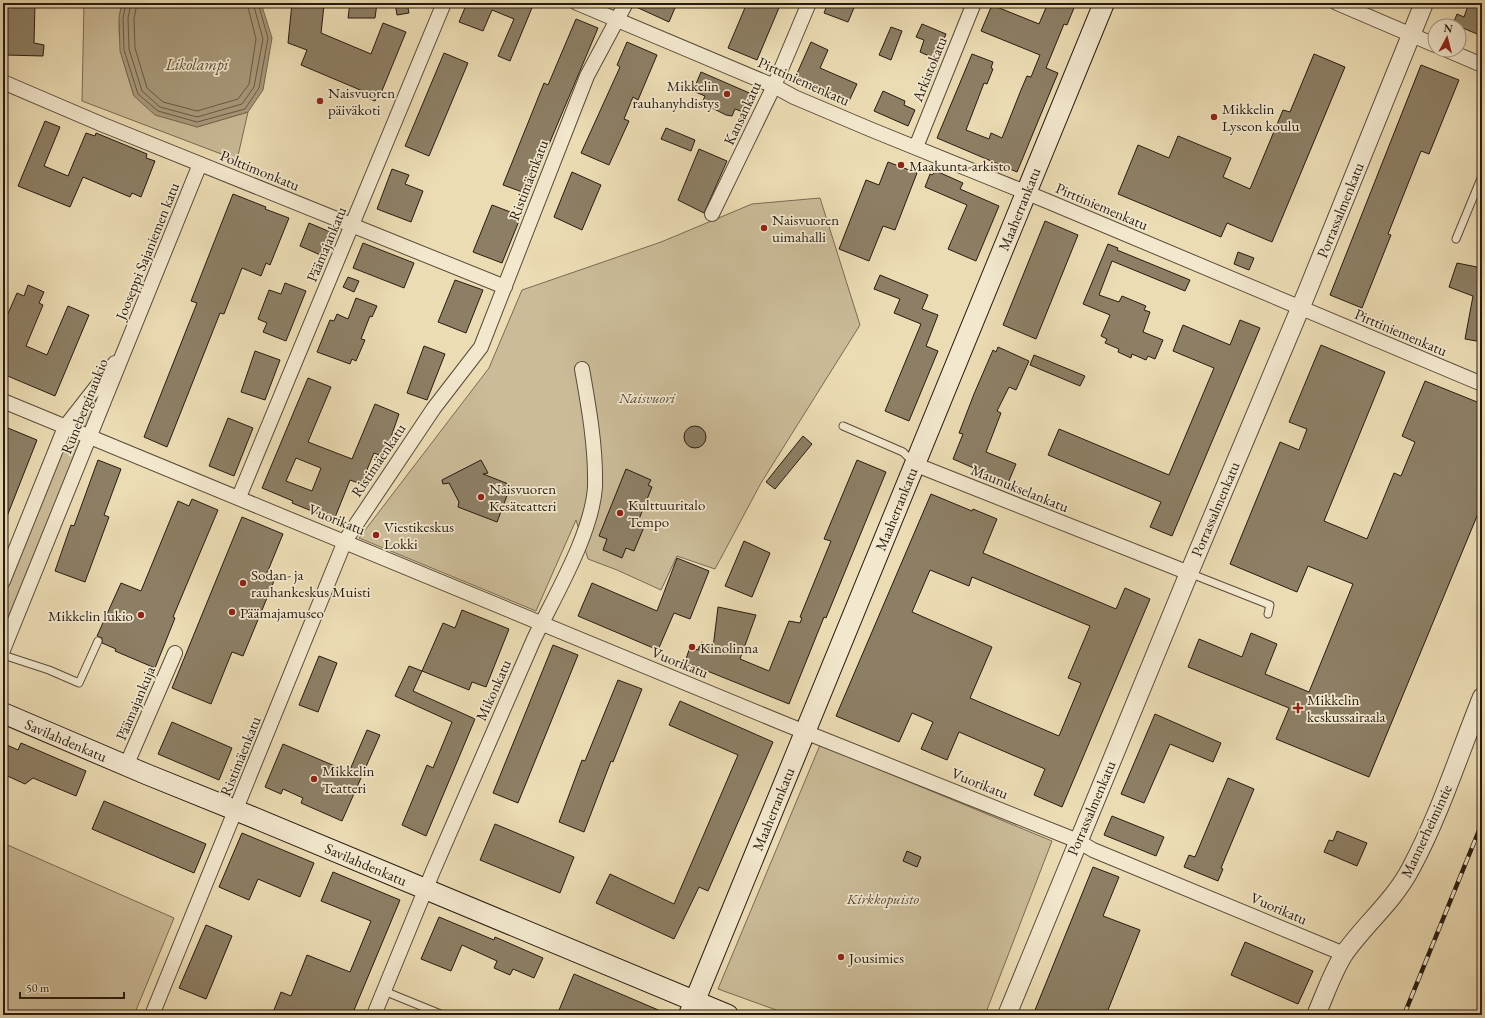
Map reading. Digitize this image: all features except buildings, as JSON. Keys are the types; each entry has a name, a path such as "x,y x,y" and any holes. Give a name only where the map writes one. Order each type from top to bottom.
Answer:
{"main road":[{"name":"Maaherrankatu","path":"692,1008 1104,3"},
{"name":"Savilahdenkatu","path":"3,713 126,766 236,810 425,890 692,1008 728,1015"}],"street":[{"name":"Päämajankatu","path":"239,497 444,3"},
{"name":"Pirttiniemenkatu","path":"577,3 774,86 794,97 1026,192 1482,384"},
{"name":"Ristimäenkatu","path":"152,1015 345,541 434,408 481,347 587,76 626,3"},
{"name":"Kansankatu","path":"712,214 774,86 809,3"},
{"name":"Arkistokatu","path":"916,147 974,3"},
{"path":"1337,3 1355,6 1427,41"},
{"name":"Porrassalmenkatu","path":"1007,1015 1188,573 1300,308 1410,34 1424,3"},
{"path":"1466,58 1482,65"},
{"name":"Polttimonkatu","path":"3,82 200,164 505,287"},
{"name":"Jooseppi Sajaniemen katu","path":"125,350 200,164"},
{"name":"Runeberginaukio","path":"3,580 65,427 125,350"},
{"name":"Runeberginaukio","path":"3,650 125,350"},
{"name":"Mikonkatu","path":"374,1015 425,890 541,623 548,612 586,528 595,488 591,419 582,369"},
{"name":"Vuorikatu","path":"3,401 239,497 541,623 1078,841 1093,850 1344,954"},
{"name":"Maunukselankatu","path":"914,464 1188,573"},
{"name":"Päämajankuja","path":"126,766 175,653"},
{"name":"Mannerheimintie","path":"1316,1015 1333,974 1344,954 1392,899 1411,869 1434,820 1482,697"}],"lane":[{"path":"1456,239 1482,176"},
{"name":"Maunukselankatu","path":"843,426 903,452 914,464"},
{"path":"1188,573 1270,605 1268,614"},
{"path":"3,655 49,670 79,683 98,641"},
{"path":"384,991 443,1015"}],"green space":[{"path":"84,3 122,3 119,28 121,50 134,96 197,127 248,112 237,160 82,101"},
{"name":"Naisvuori","path":"820,198 860,325 761,483 715,569 677,556 661,590 617,570 588,559 576,520 536,611 359,538 489,368 522,290 661,242 752,204"},
{"path":"113,372 88,431 71,424"},
{"path":"67,430 86,437 3,641 3,588"},
{"name":"Kirkkopuisto","path":"820,745 1052,841 985,1015 790,1015 718,989"},
{"path":"3,843 174,918 134,1015 3,1015"}],"water":[{"name":"Likolampi","path":"122,3 261,3 272,38 263,90 248,112 197,127 155,115 134,96 120,51 119,17"}],"railway":[{"path":"1404,1015 1482,823"}],"place":[{"name":"Mikkelin rauhanyhdistys","path":"727,94"},
{"name":"Naisvuoren päiväkoti","path":"320,101"},
{"name":"Mikkelin Lyseon koulu","path":"1214,117"},
{"name":"Maakunta-arkisto","path":"901,165"},
{"name":"Naisvuoren uimahalli","path":"764,228"},
{"name":"Naisvuoren Kesäteatteri","path":"481,497"},
{"name":"Kulttuuritalo Tempo","path":"620,513"},
{"name":"Viestikeskus Lokki","path":"376,535"},
{"name":"Sodan- ja rauhankeskus Muisti","path":"243,583"},
{"name":"Päämajamuseo","path":"232,612"},
{"name":"Mikkelin lukio","path":"141,615"},
{"name":"Kinolinna","path":"692,647"},
{"name":"Mikkelin keskussairaala","path":"1298,708"},
{"name":"Mikkelin Teatteri","path":"314,779"},
{"name":"Jousimies","path":"841,957"}]}
